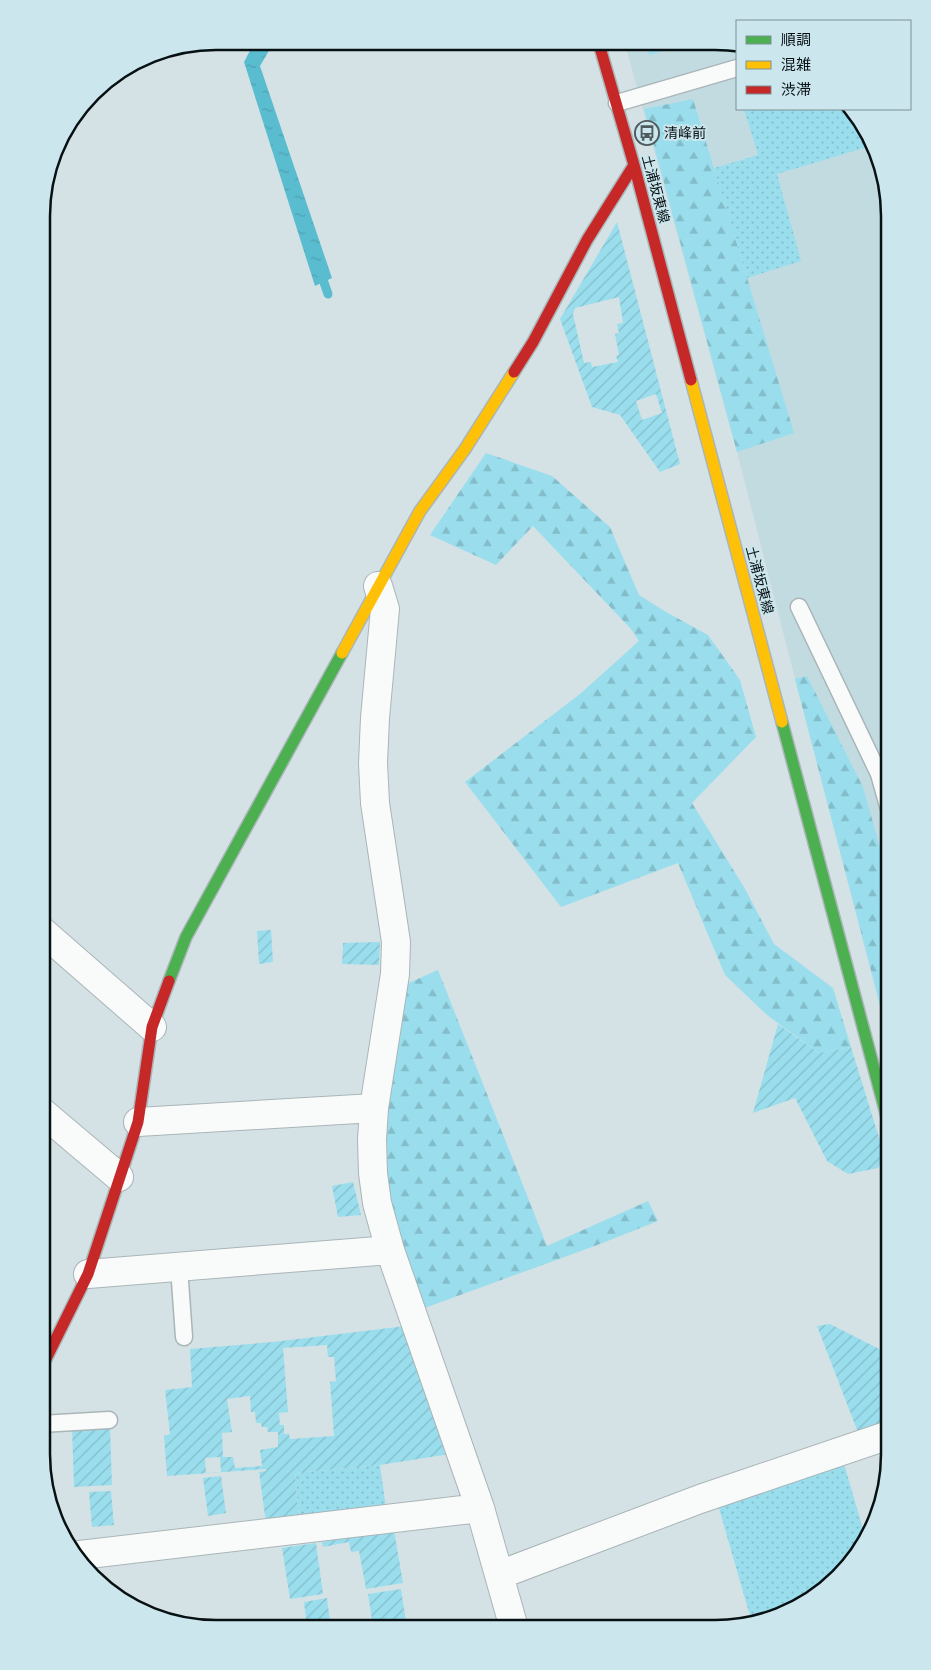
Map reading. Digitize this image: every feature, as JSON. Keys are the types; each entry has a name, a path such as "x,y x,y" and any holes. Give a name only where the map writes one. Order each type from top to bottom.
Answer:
{"street":[{"name":"土浦坂東線","path":"602,50 881,1091"},
{"path":"50,1351 88,1274 138,1122 152,1027 186,937 420,512 465,449 534,342 587,240 634,165"},
{"path":"378,586 386,609 375,718 374,787 396,942 395,974 374,1108 372,1140 373,1173 377,1203 390,1250 480,1508 512,1620"},
{"path":"50,938 152,1027"},
{"path":"138,1122 374,1108"},
{"path":"50,1119 119,1177"},
{"path":"88,1274 390,1250"},
{"path":"499,1575 700,1499 881,1438"},
{"path":"84,1554 480,1508"}],"lane":[{"path":"616,103 736,68"},
{"path":"799,607 881,781"},
{"path":"179,1267 184,1336"},
{"path":"50,1423 109,1420"}],"shaded area":[{"path":"627,50 736,51 736,110 842,110 864,143 875,173 880,195 881,216 881,1009 784,636 737,452"}],"green space":[{"path":"648,50 666,50 649,55"},
{"path":"693,99 794,433 737,452 644,109"},
{"path":"744,110 842,110 853,124 866,148 777,174 801,261 747,278 714,168 758,155"},
{"path":"617,222 680,464 660,472 620,415 592,407 560,319","holes":["619,297 623,323 617,324 619,333 615,334 619,355 616,356 618,362 592,367 591,362 584,363 573,314 575,308","656,394 662,413 642,420 636,401"]},
{"path":"486,453 552,476 610,527 639,595 708,635 740,680 756,737 692,803 744,887 774,944 833,988 851,1047 819,1053 767,1015 725,975 678,863 561,907 465,782 580,694 639,641 631,629 533,526 496,565 430,535"},
{"path":"807,676 863,787 881,851 881,1009 795,679"},
{"path":"271,930 273,962 259,964 257,931"},
{"path":"380,942 379,965 342,964 343,943"},
{"path":"438,970 547,1246 648,1201 658,1221 422,1309 386,1209 382,1135 404,985"},
{"path":"778,1024 819,1053 851,1047 881,1144 881,1163 878,1168 848,1174 827,1161 795,1098 753,1113"},
{"path":"353,1182 361,1215 338,1217 332,1186"},
{"path":"830,1324 881,1350 881,1427 859,1435 817,1326"},
{"path":"406,1326 450,1454 380,1465 295,1473 299,1520 266,1523 259,1472 266,1471 266,1469 167,1476 164,1436 170,1434 165,1390 192,1387 190,1349 273,1342","holes":["327,1345 328,1357 334,1357 336,1381 330,1382 334,1436 290,1439 289,1434 284,1434 284,1425 280,1425 279,1413 288,1412 283,1348","250,1396 251,1412 255,1412 256,1423 261,1423 262,1427 267,1427 268,1432 278,1432 278,1447 260,1450 262,1466 235,1468 233,1457 223,1457 222,1433 232,1432 227,1399","220,1457 221,1472 206,1473 205,1458"]},
{"path":"110,1427 112,1485 74,1487 72,1428"},
{"path":"844,1464 863,1529 847,1555 824,1579 788,1603 750,1616 718,1505"},
{"path":"380,1465 386,1508 299,1515 295,1473"},
{"path":"221,1476 226,1513 208,1516 203,1478"},
{"path":"111,1491 114,1525 92,1527 89,1492"},
{"path":"394,1530 403,1583 366,1589 359,1551 351,1552 349,1542 323,1547 322,1542"},
{"path":"316,1543 323,1594 290,1599 282,1548"},
{"path":"401,1589 406,1620 372,1620 368,1594"},
{"path":"327,1598 330,1620 306,1620 304,1602"}],"water":[{"path":"250,50 269,50 260,66 332,278 315,286 244,62"}],"waterway":[{"path":"320,271 328,294"}],"traffic: fast":[{"path":"169,981 186,937 342,653"},
{"path":"782,722 881,1095"}],"traffic: slow":[{"path":"342,653 420,511 465,449 514,372"},
{"path":"691,380 782,722"}],"traffic: jam":[{"path":"601,50 634,165 691,380"},
{"path":"514,372 533,342 587,240 634,165"},
{"path":"50,1351 88,1274 138,1122 152,1027 169,981"}],"place":[{"name":"清峰前","path":"647,133"}]}
